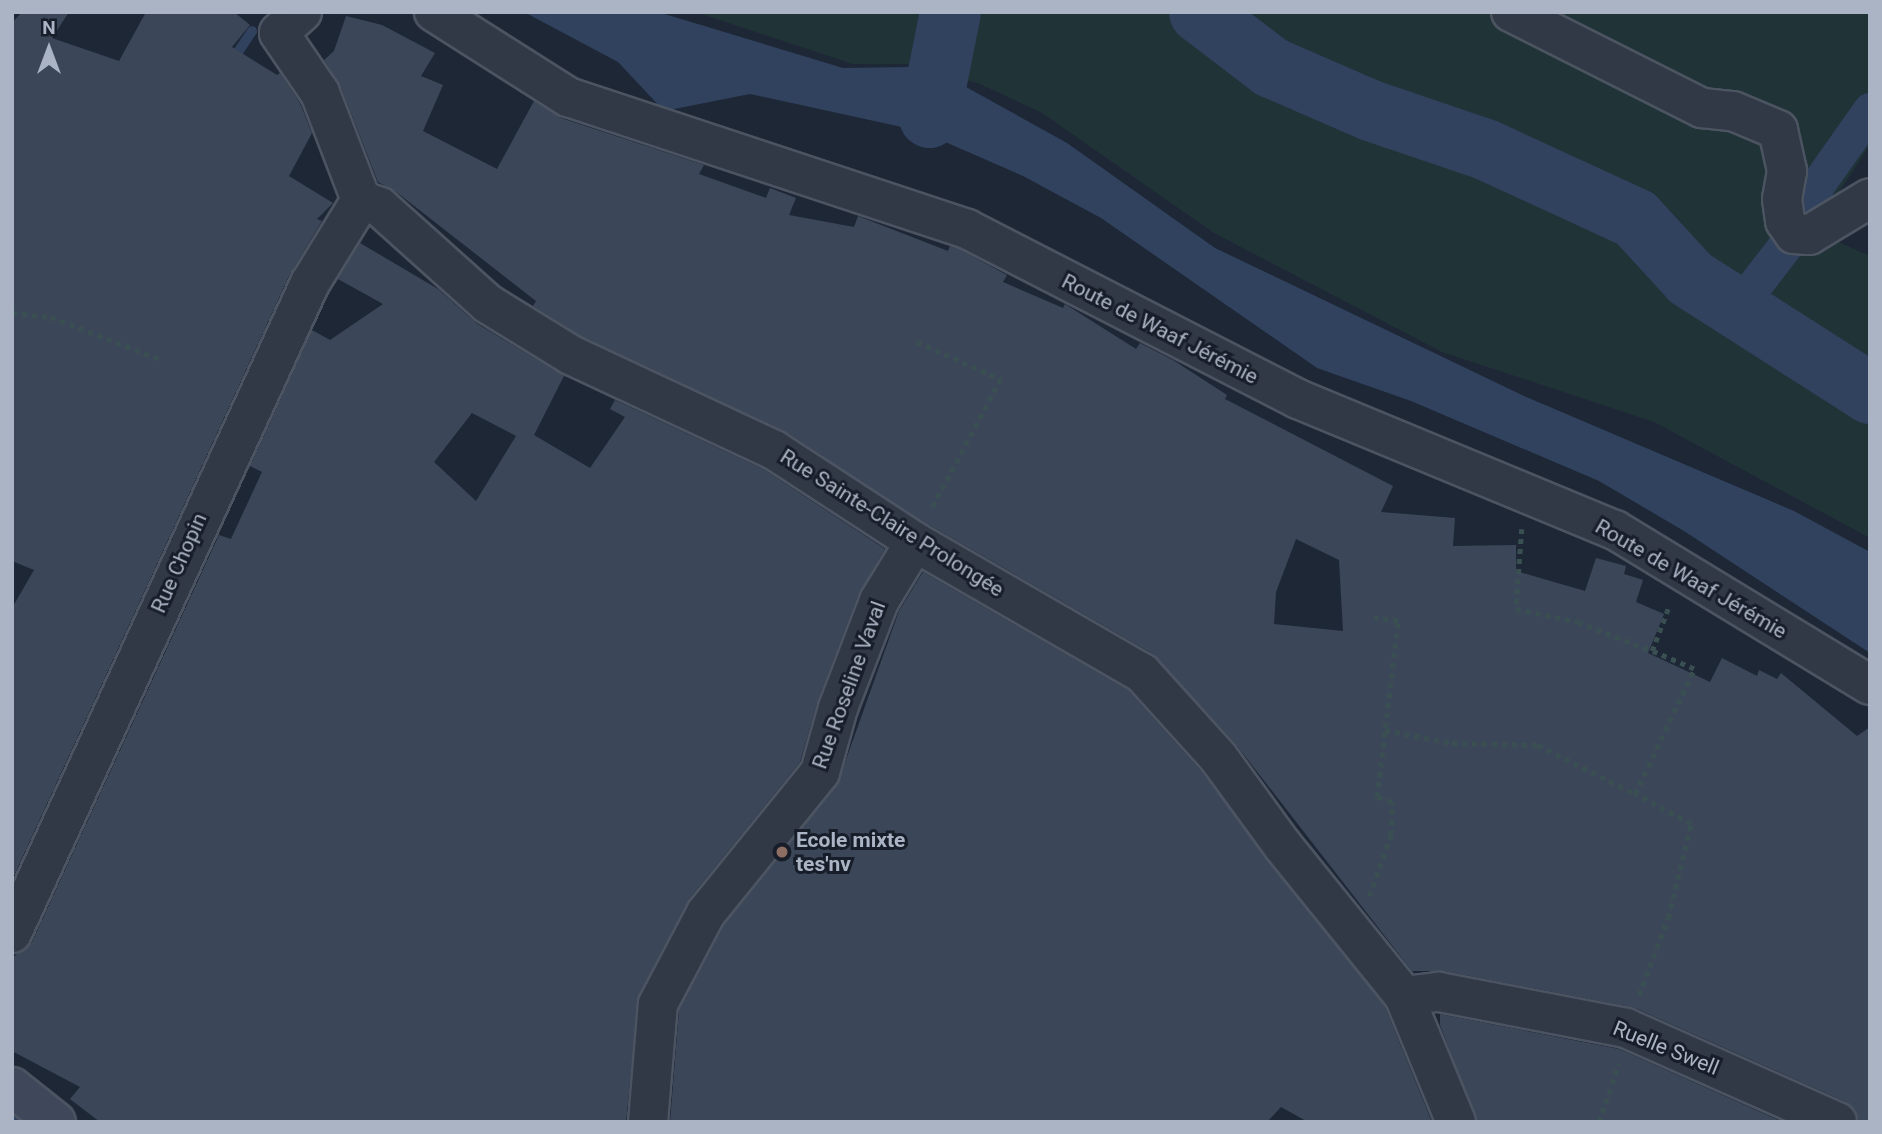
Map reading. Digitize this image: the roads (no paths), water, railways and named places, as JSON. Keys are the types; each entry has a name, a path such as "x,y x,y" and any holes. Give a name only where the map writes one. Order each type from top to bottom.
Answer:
{"street":[{"path":"302,12 279,33 320,93 361,200"},
{"name":"Route de Waaf Jérémie","path":"434,12 568,97 967,229 1298,399 1615,530 1870,685"},
{"path":"1511,12 1702,107 1732,111 1778,130 1787,171 1782,199 1785,221 1794,234 1809,235 1870,198"},
{"name":"Rue Sainte-Claire Prolongée","path":"361,200 380,207 488,304 559,348 774,450 915,542 1142,673 1218,757 1283,846 1404,996 1456,1122"},
{"name":"Rue Chopin","path":"12,933 298,307 361,200"},
{"name":"Rue Roseline Vaval","path":"648,1122 658,1003 706,913 820,772 838,708 879,601 915,542"},
{"name":"Ruelle Swell","path":"1404,996 1439,992 1626,1028 1837,1122"},
{"path":"12,1087 55,1122"}],"water":[{"path":"524,12 658,12 843,68 910,67 939,72 1067,143 1215,248 1524,396 1794,511 1870,552 1870,653 1684,531 1599,481 1411,401 1317,368 1101,218 1023,176 920,131 750,94 664,111 618,62"}],"waterway":[{"path":"929,117 950,12"},
{"path":"1199,12 1271,67 1370,110 1485,149 1635,218 1690,278 1870,393"},
{"path":"232,61 252,31"},
{"path":"1737,308 1794,234 1817,185 1870,110"},
{"path":"823,461 916,520"},
{"path":"12,1112 24,1122"}],"place":[{"name":"Ecole mixte tes'nv","path":"782,852"}]}
